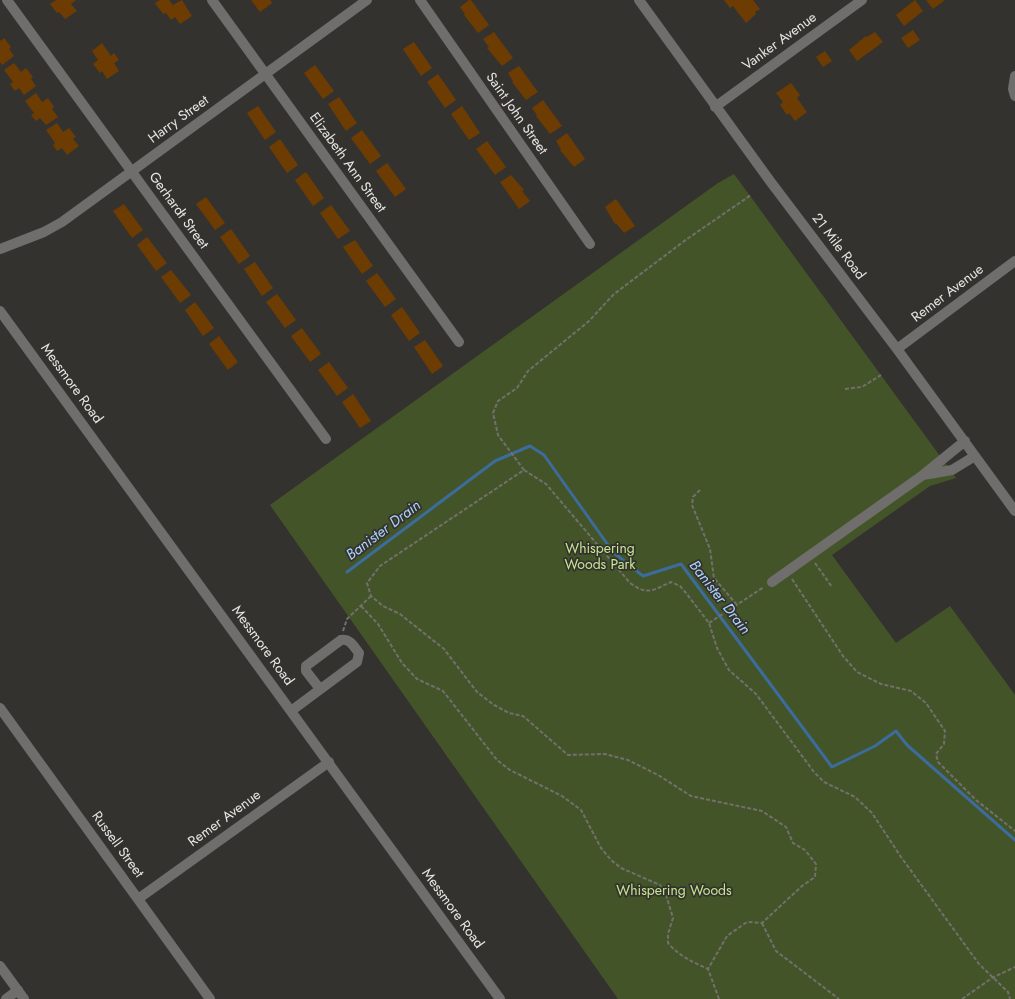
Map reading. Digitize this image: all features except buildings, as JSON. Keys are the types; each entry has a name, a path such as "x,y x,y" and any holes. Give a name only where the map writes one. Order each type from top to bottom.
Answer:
{"street":[{"name":"Gerhardt Street","path":"7,0 326,439"},
{"name":"Elizabeth Ann Street","path":"212,0 459,342"},
{"name":"Harry Street","path":"0,249 52,228 132,172 367,0"},
{"name":"Saint John Street","path":"420,0 590,244"},
{"name":"21 Mile Road","path":"639,0 715,107 897,349 1015,511"},
{"name":"Vanker Avenue","path":"715,107 862,0"},
{"path":"1015,76 1013,89 1015,96"},
{"name":"Remer Avenue","path":"897,349 1015,261"},
{"name":"Messmore Road","path":"0,311 500,999"},
{"path":"772,582 924,475 965,441"},
{"path":"924,475 952,470 975,456"},
{"path":"291,710 320,689 357,662 359,658 358,653 350,641 345,639 341,640 306,666 306,671 320,689"},
{"name":"Russell Street","path":"0,708 210,999"},
{"name":"Remer Avenue","path":"138,899 329,762"},
{"path":"0,966 24,999"},
{"path":"6,999 18,990"}],"path":[{"path":"751,195 687,239 614,294 589,321 528,371 517,388 498,401 493,413 498,435 524,470 546,484 630,583 640,591 649,592 672,582 680,586 708,623 717,648 729,670 756,694 814,772 824,782 854,797 872,813 901,857 958,932 979,964 1008,992 1010,999"},
{"path":"845,389 862,387 881,375"},
{"path":"524,470 380,566 367,583 371,596 383,606 406,618 444,649 476,692 494,706 509,713 523,716 568,755 605,754 628,760 658,774 691,796 762,811 786,827 793,843 805,850 816,864 815,877 802,886 762,923 747,922 728,936 708,969"},
{"path":"700,490 693,497 692,505 710,549 714,578 737,605"},
{"path":"809,555 832,587"},
{"path":"787,571 843,656 856,672 881,684 911,691 926,703 945,731 944,744 936,754 938,762 976,800 1015,832"},
{"path":"708,623 772,582"},
{"path":"341,640 348,619 371,596"},
{"path":"361,606 378,624 402,664 417,678 443,690 497,760 510,770 562,796 581,810 600,848 611,860 621,868 660,885 666,895 673,918 668,934 668,943 675,951 688,960 708,969 719,999"},
{"path":"762,923 776,951 839,999"},
{"path":"962,999 992,978 1015,967"}],"green space":[{"name":"Whispering Woods Park","path":"734,174 956,478 930,486 832,555 896,643 950,606 1015,695 1015,999 618,999 270,505 718,183"}],"waterway":[{"name":"Banister Drain","path":"347,572 495,461 530,446 544,455 613,552 643,576 681,564 832,767 875,746 896,731 907,745 1015,840"}],"park label":[{"name":"Whispering Woods","path":"674,892"}]}
